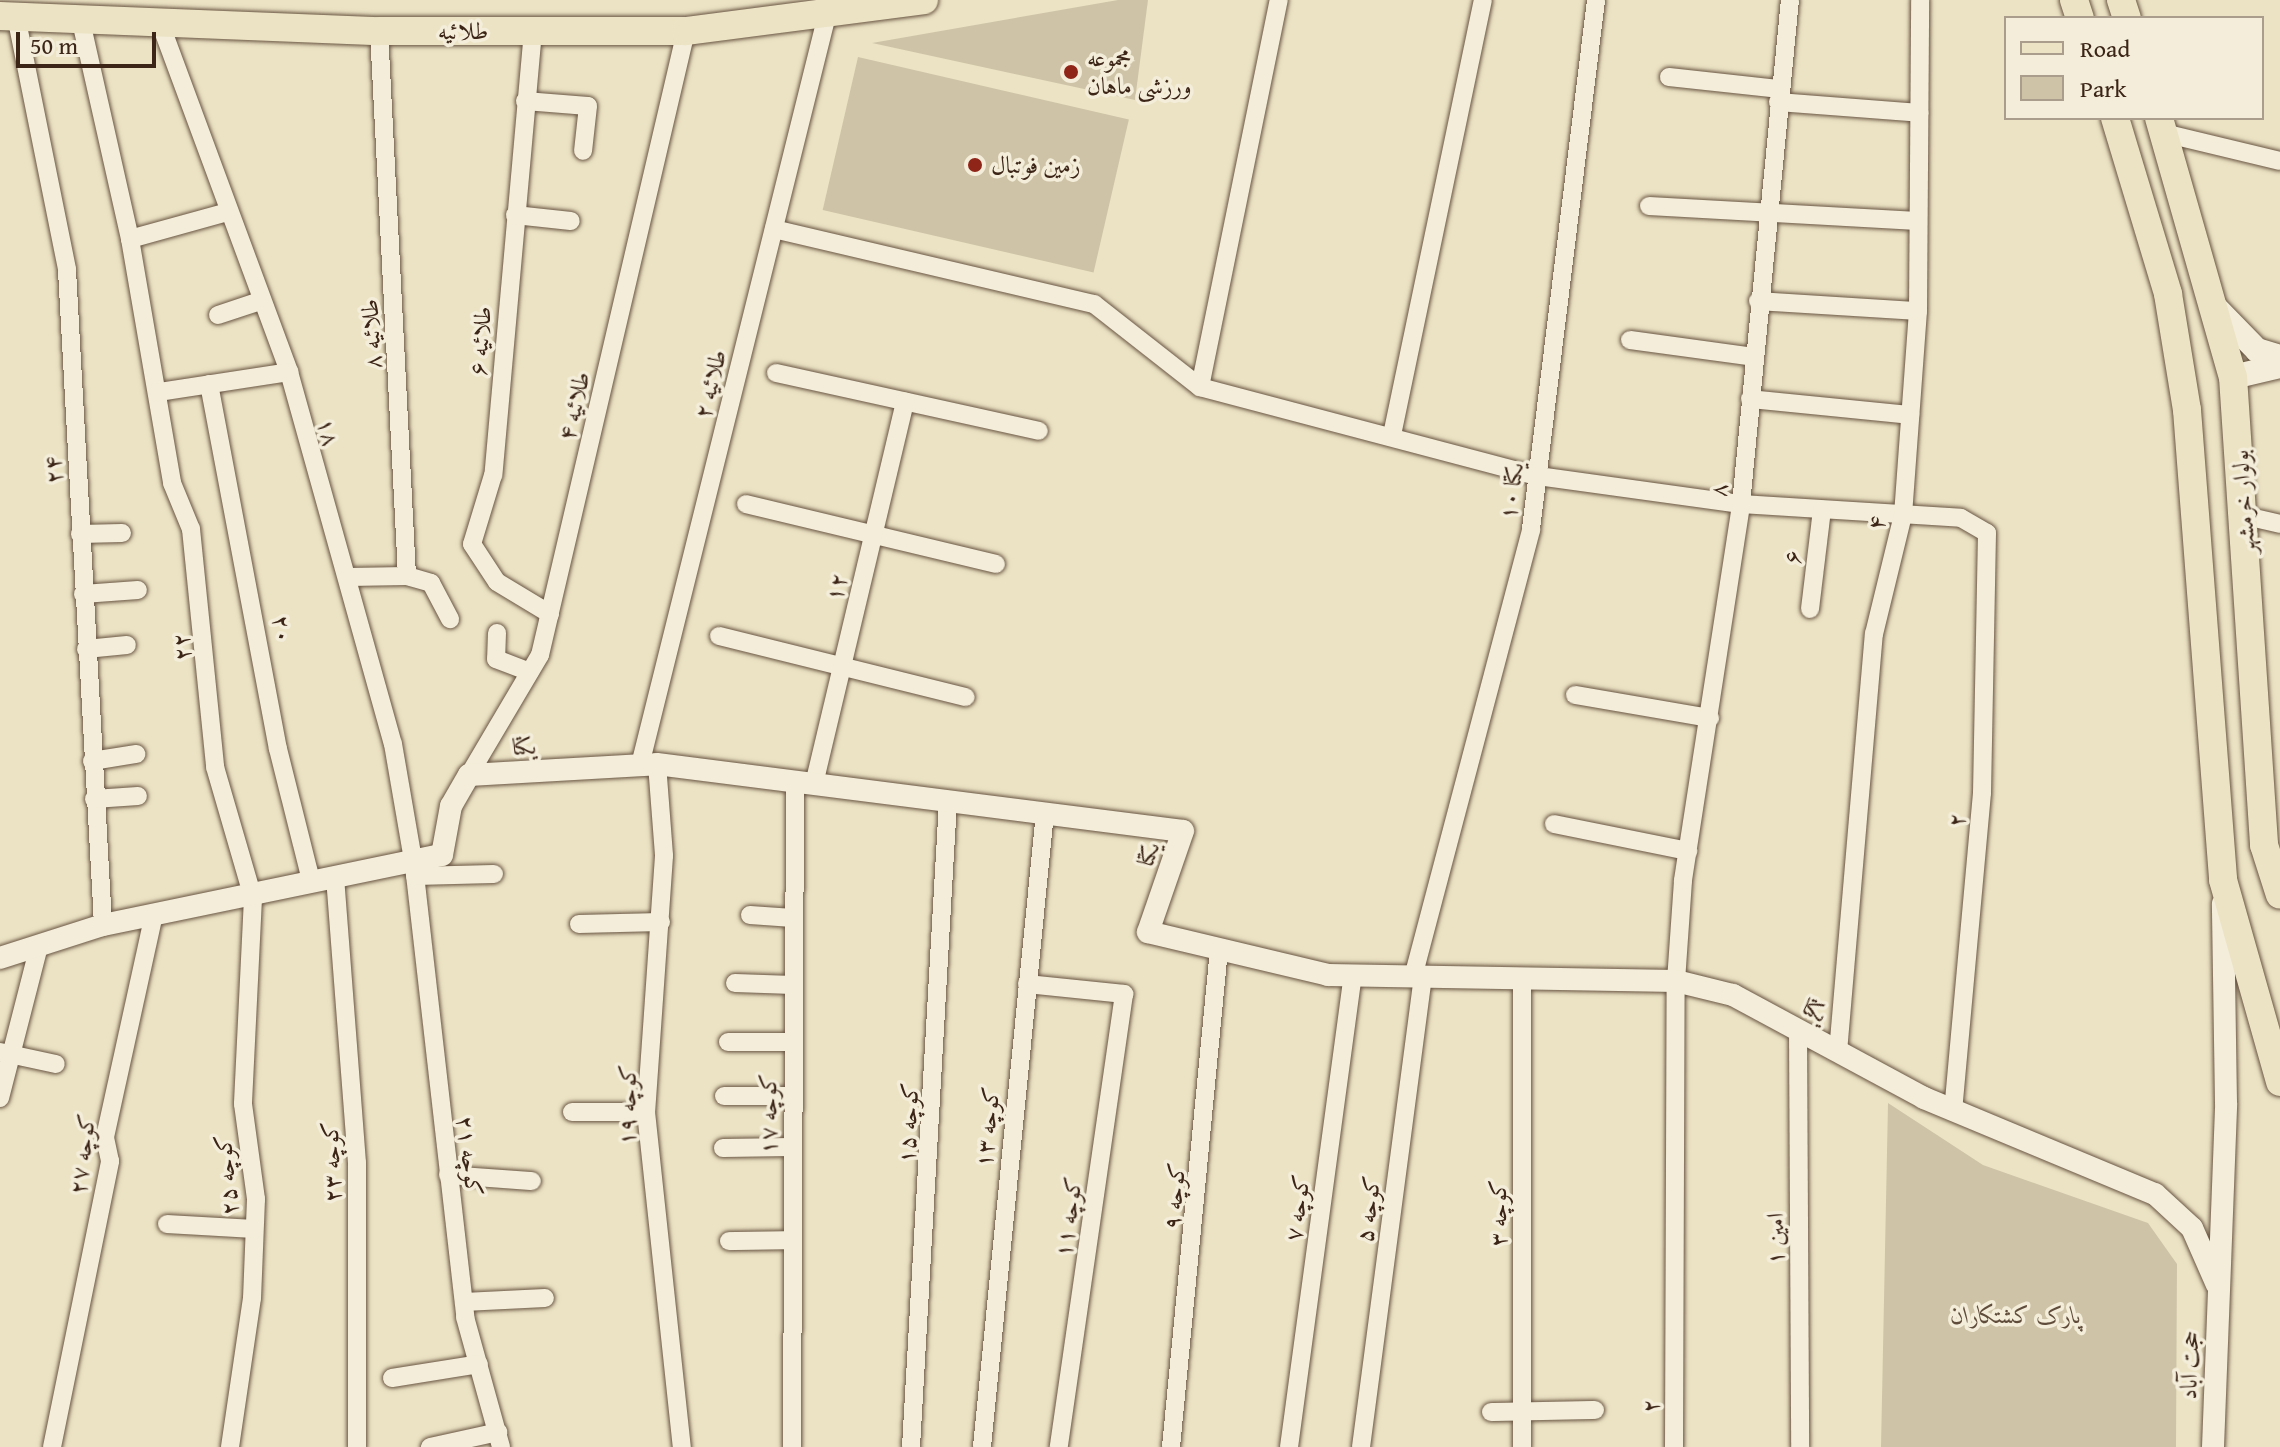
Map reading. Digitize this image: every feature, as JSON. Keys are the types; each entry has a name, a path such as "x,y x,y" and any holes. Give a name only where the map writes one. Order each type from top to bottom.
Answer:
{"main road":[{"name":"طلائیه","path":"8,16 67,11 159,20 379,31 686,31 924,0"},
{"path":"2116,120 2168,294 2187,410 2223,880 2280,1082"},
{"name":"بولوار خرمشهر","path":"2162,125 2233,377 2264,845 2280,895"},
{"path":"2214,306 2257,350 2280,357"},
{"path":"2233,377 2280,366"}],"street":[{"path":"1200,387 1279,0"},
{"path":"1392,435 1483,0"},
{"name":"۱۰ یکتا","path":"1418,977 1531,529 1596,0"},
{"name":"۸","path":"1676,981 1688,851 1741,504 1766,214 1790,0"},
{"name":"۴","path":"1838,1052 1874,634 1903,515 1918,311 1920,0"},
{"name":"۲۲","path":"67,11 130,239 159,392 172,483 191,529 200,583 215,767 253,898"},
{"name":"طلائیه ۲","path":"649,764 827,15"},
{"name":"۲۴","path":"8,16 67,270 103,925"},
{"name":"۱۸","path":"159,20 224,213 289,372 349,577 393,744 415,871"},
{"name":"طلائیه ۸","path":"379,31 407,576"},
{"name":"طلائیه ۶","path":"533,31 493,475 472,544 497,582 550,614"},
{"name":"طلائیه ۴","path":"469,775 530,672 550,614 686,31"},
{"path":"1669,77 1920,113"},
{"path":"525,101 588,106 583,151"},
{"path":"2162,125 2280,161"},
{"path":"1649,206 1918,221"},
{"path":"130,239 224,213"},
{"path":"515,215 571,221"},
{"path":"774,229 1094,304 1200,387 1392,435 1538,476 1741,504 1903,515"},
{"path":"218,315 260,301"},
{"path":"1758,301 1918,311"},
{"path":"1630,340 1754,357"},
{"path":"159,392 289,372"},
{"path":"776,373 1039,431"},
{"name":"۲۰","path":"209,384 278,749 311,880"},
{"path":"1750,399 1910,415"},
{"name":"۱۲","path":"804,782 842,666 905,402"},
{"path":"746,504 996,564"},
{"name":"۶","path":"1810,609 1822,510"},
{"name":"۲","path":"1903,515 1961,518 1987,533 1983,777 1953,1110"},
{"path":"2259,519 2280,524"},
{"path":"80,534 122,533"},
{"path":"349,577 407,576 431,583 450,619"},
{"path":"83,594 138,590"},
{"path":"497,633 496,659 530,672"},
{"path":"719,636 966,697"},
{"path":"86,649 127,645"},
{"path":"1575,695 1710,718"},
{"path":"92,761 136,754"},
{"name":"یکتا","path":"469,775 649,764 1183,831 1148,932 1353,976 1676,981 1733,995 1953,1110 2155,1194 2192,1228 2217,1285"},
{"name":"کوچه ۱۹","path":"649,764 661,922 646,1112 682,1447"},
{"path":"415,871 442,855 451,806 469,775"},
{"name":"کوچه ۱۷","path":"792,1447 793,918 804,782"},
{"path":"94,799 138,796"},
{"name":"کوچه ۱۵","path":"911,1447 948,801"},
{"name":"کوچه ۱۳","path":"982,1447 1045,813"},
{"path":"1554,824 1688,851"},
{"path":"0,958 38,950 103,925 253,898 311,880 415,871 494,874"},
{"name":"کوچه ۲۱","path":"415,871 464,1302 500,1440"},
{"name":"کوچه ۲۳","path":"335,877 357,1163 357,1447"},
{"name":"حجت آباد","path":"2213,1447 2226,1103 2223,880"},
{"name":"کوچه ۲۵","path":"230,1447 254,1229 243,1104 253,898"},
{"name":"کوچه ۲۷","path":"52,1447 110,1161 105,1137 154,915"},
{"path":"750,915 793,918"},
{"path":"579,924 661,922"},
{"name":"کوچه ۹","path":"1171,1447 1219,949"},
{"path":"0,1098 5,1053 38,950"},
{"name":"کوچه ۷","path":"1289,1447 1353,976"},
{"name":"کوچه ۵","path":"1361,1447 1418,977"},
{"name":"کوچه ۳","path":"1522,979 1522,1447"},
{"name":"۲","path":"1674,1447 1676,981"},
{"path":"735,983 793,985"},
{"name":"کوچه ۱۱","path":"1027,984 1124,994 1059,1447"},
{"name":"امین ۱","path":"1798,1030 1800,1447"},
{"path":"728,1042 792,1042"},
{"path":"5,1053 56,1064"},
{"path":"724,1096 792,1096"},
{"path":"572,1112 646,1112"},
{"path":"723,1148 791,1147"},
{"path":"448,1175 532,1181"},
{"path":"167,1224 254,1229"},
{"path":"729,1241 791,1240"},
{"path":"464,1302 545,1298"},
{"path":"392,1378 479,1364"},
{"path":"1491,1412 1595,1410"},
{"path":"430,1447 500,1440"}],"green space":[{"name":"مجموعه ورزشی ماهان","path":"1118,0 1148,0 1135,100 872,43"},
{"name":"زمین فوتبال","path":"858,57 1129,120 1094,273 823,210"},
{"name":"پارک کشتکاران","path":"1888,1103 1983,1165 2148,1223 2177,1264 2176,1447 1881,1447"}],"place":[{"name":"مجموعه ورزشی ماهان","path":"1071,72"},
{"name":"زمین فوتبال","path":"975,165"}]}
